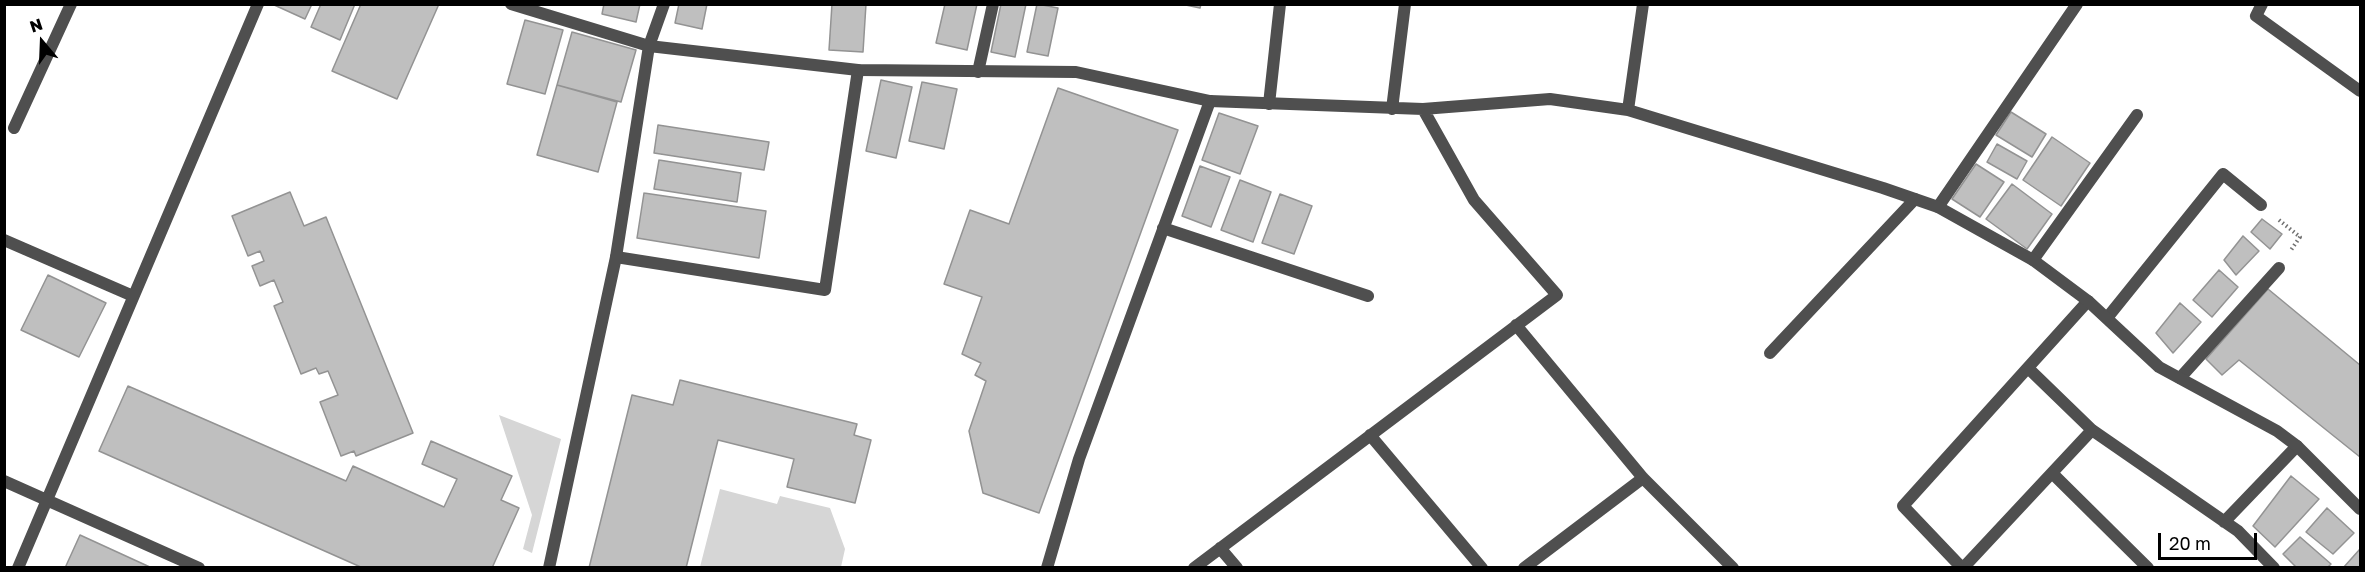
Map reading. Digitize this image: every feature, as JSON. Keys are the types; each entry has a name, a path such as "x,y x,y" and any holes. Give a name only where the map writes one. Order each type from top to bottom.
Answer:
{"street":[{"path":"14,128 71,4"},
{"path":"18,567 258,4"},
{"path":"511,4 649,46 858,70 1076,72 1210,101 1423,109 1550,99 1628,110 1938,207 2033,260 2088,301 2159,367 2277,431 2297,446 2361,509"},
{"path":"549,567 616,257 649,46 664,4"},
{"path":"978,72 993,4"},
{"path":"1269,104 1280,4"},
{"path":"1392,109 1405,4"},
{"path":"1628,110 1643,4"},
{"path":"1938,207 2077,4"},
{"path":"2262,4 2256,16 2361,91"},
{"path":"616,257 825,290 858,70"},
{"path":"1047,567 1079,459 1210,101"},
{"path":"1194,567 1557,295 1474,200 1423,109"},
{"path":"2033,260 2137,115"},
{"path":"2107,318 2223,174 2261,205"},
{"path":"1770,353 1915,199"},
{"path":"1163,228 1368,296"},
{"path":"4,240 133,296"},
{"path":"2180,378 2279,268"},
{"path":"2088,301 1903,506 1962,567 2053,474 2092,430"},
{"path":"1516,325 1643,478 1733,567"},
{"path":"2028,368 2092,430 2238,531 2274,567"},
{"path":"1370,435 1482,567"},
{"path":"2224,522 2297,446"},
{"path":"2053,474 2139,565"},
{"path":"1524,567 1643,478"},
{"path":"4,481 199,567"},
{"path":"1220,548 1237,567"}],"path":[{"path":"2261,205 2300,237 2279,268"}],"shaded area":[{"path":"499,415 561,439 532,553 523,549 532,515"},
{"path":"720,489 777,504 780,496 830,508 845,549 841,567 700,567"}],"building":[{"path":"272,4 312,4 305,19"},
{"path":"321,4 355,4 340,40 311,27"},
{"path":"361,4 439,4 397,99 332,71"},
{"path":"604,4 640,4 636,22 602,14"},
{"path":"679,4 707,4 702,29 675,23"},
{"path":"832,4 866,4 863,52 829,50"},
{"path":"945,4 977,4 967,50 936,43"},
{"path":"1001,4 1026,4 1015,57 991,52"},
{"path":"1037,4 1058,8 1048,56 1027,52"},
{"path":"1181,4 1201,4 1200,8"},
{"path":"525,20 563,30 545,94 507,84"},
{"path":"572,32 636,50 621,102 557,85"},
{"path":"881,80 912,87 896,158 866,151"},
{"path":"922,82 957,89 944,149 909,141"},
{"path":"557,85 617,102 598,172 537,155"},
{"path":"1058,88 1178,130 1039,513 983,493 969,431 986,381 975,375 981,363 962,354 982,297 944,284 970,210 1009,224"},
{"path":"2011,112 2046,134 2032,157 1996,135"},
{"path":"1219,113 1258,126 1240,174 1202,160"},
{"path":"658,125 769,142 764,170 654,153"},
{"path":"2052,137 2090,163 2061,206 2023,180"},
{"path":"1997,144 2027,161 2017,179 1987,162"},
{"path":"659,160 741,173 737,202 654,189"},
{"path":"1976,164 2004,182 1980,217 1952,199"},
{"path":"1200,166 1230,177 1211,227 1182,216"},
{"path":"1240,180 1271,192 1253,242 1221,230"},
{"path":"2012,184 2052,214 2027,249 1986,219"},
{"path":"290,192 304,226 326,217 413,433 356,456 354,451 341,456 320,402 338,395 328,371 319,374 316,368 301,374 274,306 283,302 274,280 260,286 252,266 264,261 260,251 248,256 232,216"},
{"path":"644,193 766,211 759,258 637,238"},
{"path":"1280,194 1312,206 1294,254 1262,243"},
{"path":"2262,219 2282,234 2270,249 2251,232"},
{"path":"2243,236 2259,251 2236,275 2224,260"},
{"path":"2219,270 2238,287 2212,317 2193,300"},
{"path":"48,275 106,303 79,357 21,330"},
{"path":"2268,289 2360,365 2360,457 2239,360 2222,375 2206,359"},
{"path":"2180,303 2201,322 2173,353 2156,333"},
{"path":"680,380 857,424 854,435 871,440 855,503 787,487 794,459 718,440 686,568 589,568 632,395 673,405"},
{"path":"128,386 346,481 353,466 444,507 457,479 422,464 431,441 512,476 501,500 519,508 492,568 363,568 99,451"},
{"path":"2291,476 2319,499 2275,547 2253,526"},
{"path":"2327,508 2354,533 2333,554 2306,532"},
{"path":"80,535 152,568 65,568"},
{"path":"2300,537 2331,564 2327,568 2297,568 2283,554"},
{"path":"2360,549 2360,568 2343,568"}]}
